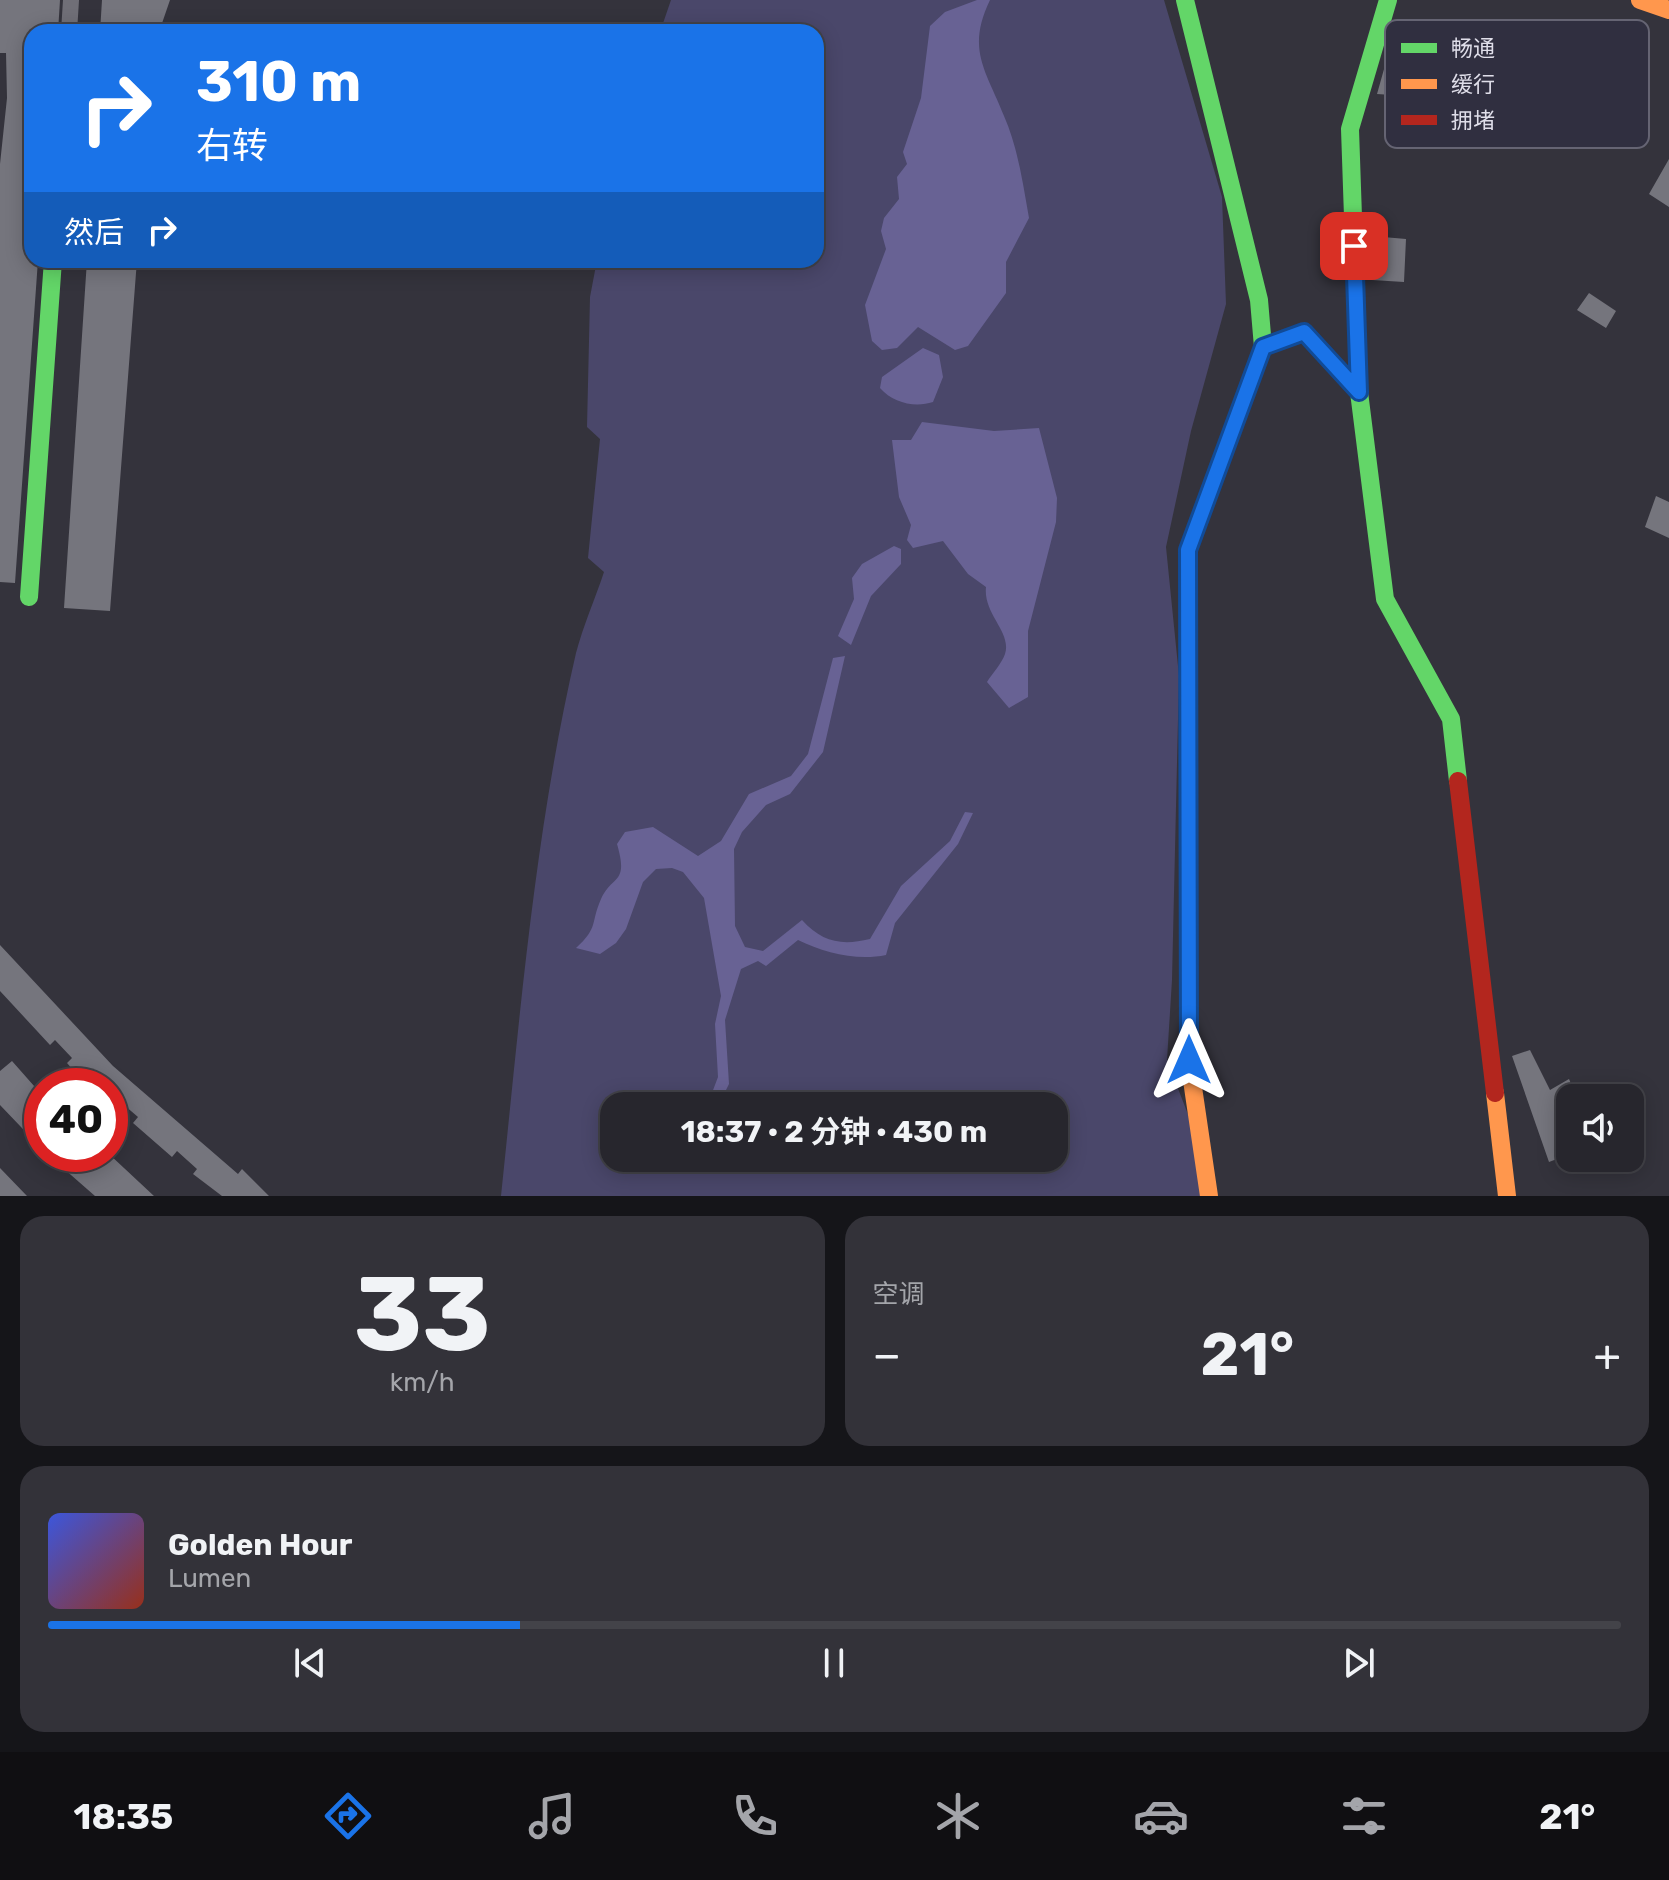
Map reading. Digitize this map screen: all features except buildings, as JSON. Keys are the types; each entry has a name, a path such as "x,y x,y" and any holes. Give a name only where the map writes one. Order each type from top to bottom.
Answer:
{"street":[{"path":"70,24 71,0"},
{"path":"1185,0 1259,300 1263,347 1188,550 1189,1060 1209,1196"},
{"path":"1388,0 1350,129 1359,392 1385,599 1451,719 1507,1196"},
{"path":"1640,0 1669,10"},
{"path":"29,597 52,268"},
{"path":"1263,347 1304,332 1359,392"}],"shaded area":[{"path":"671,0 1164,0 1222,197 1226,304 1191,431 1166,547 1179,676 1172,980 1167,1060 1199,1143 1211,1196 501,1196 530,923 550,787 576,653 604,572 588,558 600,439 587,427 590,297 595,268 824,268 824,24 663,24"},
{"path":"977,0 990,0 980,33 981,60 1013,141 1029,218 1006,262 1006,293 968,346 955,350 918,327 897,348 882,350 872,341 865,305 886,249 881,231 884,218 899,199 897,177 907,164 903,152 921,98 930,26 945,12"},
{"path":"923,348 939,355 943,377 933,402 905,403 885,393 880,388 882,377"},
{"path":"922,422 994,431 1039,428 1057,498 1056,522 1028,631 1028,697 1009,708 987,682 1004,657 1006,646 989,606 986,587 968,574 943,541 913,548 907,540 911,525 899,497 892,440 911,440"},
{"path":"894,546 901,549 901,564 871,596 851,645 838,636 854,599 852,578 862,564"},
{"path":"845,656 823,752 790,794 766,805 742,832 734,849 735,926 745,947 763,951 802,920 825,938 841,942 870,939 901,886 950,841 965,812 973,813 958,844 895,923 886,955 841,955 798,940 766,966 758,961 741,969 725,1020 729,1084 725,1092 712,1092 718,1077 715,1024 721,996 704,898 683,872 672,868 656,869 643,882 626,929 616,943 600,954 576,948 591,930 605,891 618,878 621,866 617,844 625,832 653,827 698,856 721,841 749,794 791,776 808,754 833,658"}],"traffic: fast":[{"path":"1185,0 1259,300 1263,347 1188,550 1189,834"},
{"path":"1388,0 1350,129 1359,392 1385,599 1451,719 1458,781"},
{"path":"29,597 52,268"}],"traffic: slow":[{"path":"1640,0 1669,10"},
{"path":"1189,834 1189,1060 1209,1196"},
{"path":"1495,1093 1507,1196"}],"traffic: jam":[{"path":"1458,781 1495,1093"}],"route":[{"path":"1189,1060 1188,550 1263,347 1304,332 1359,392 1354,246"}]}
